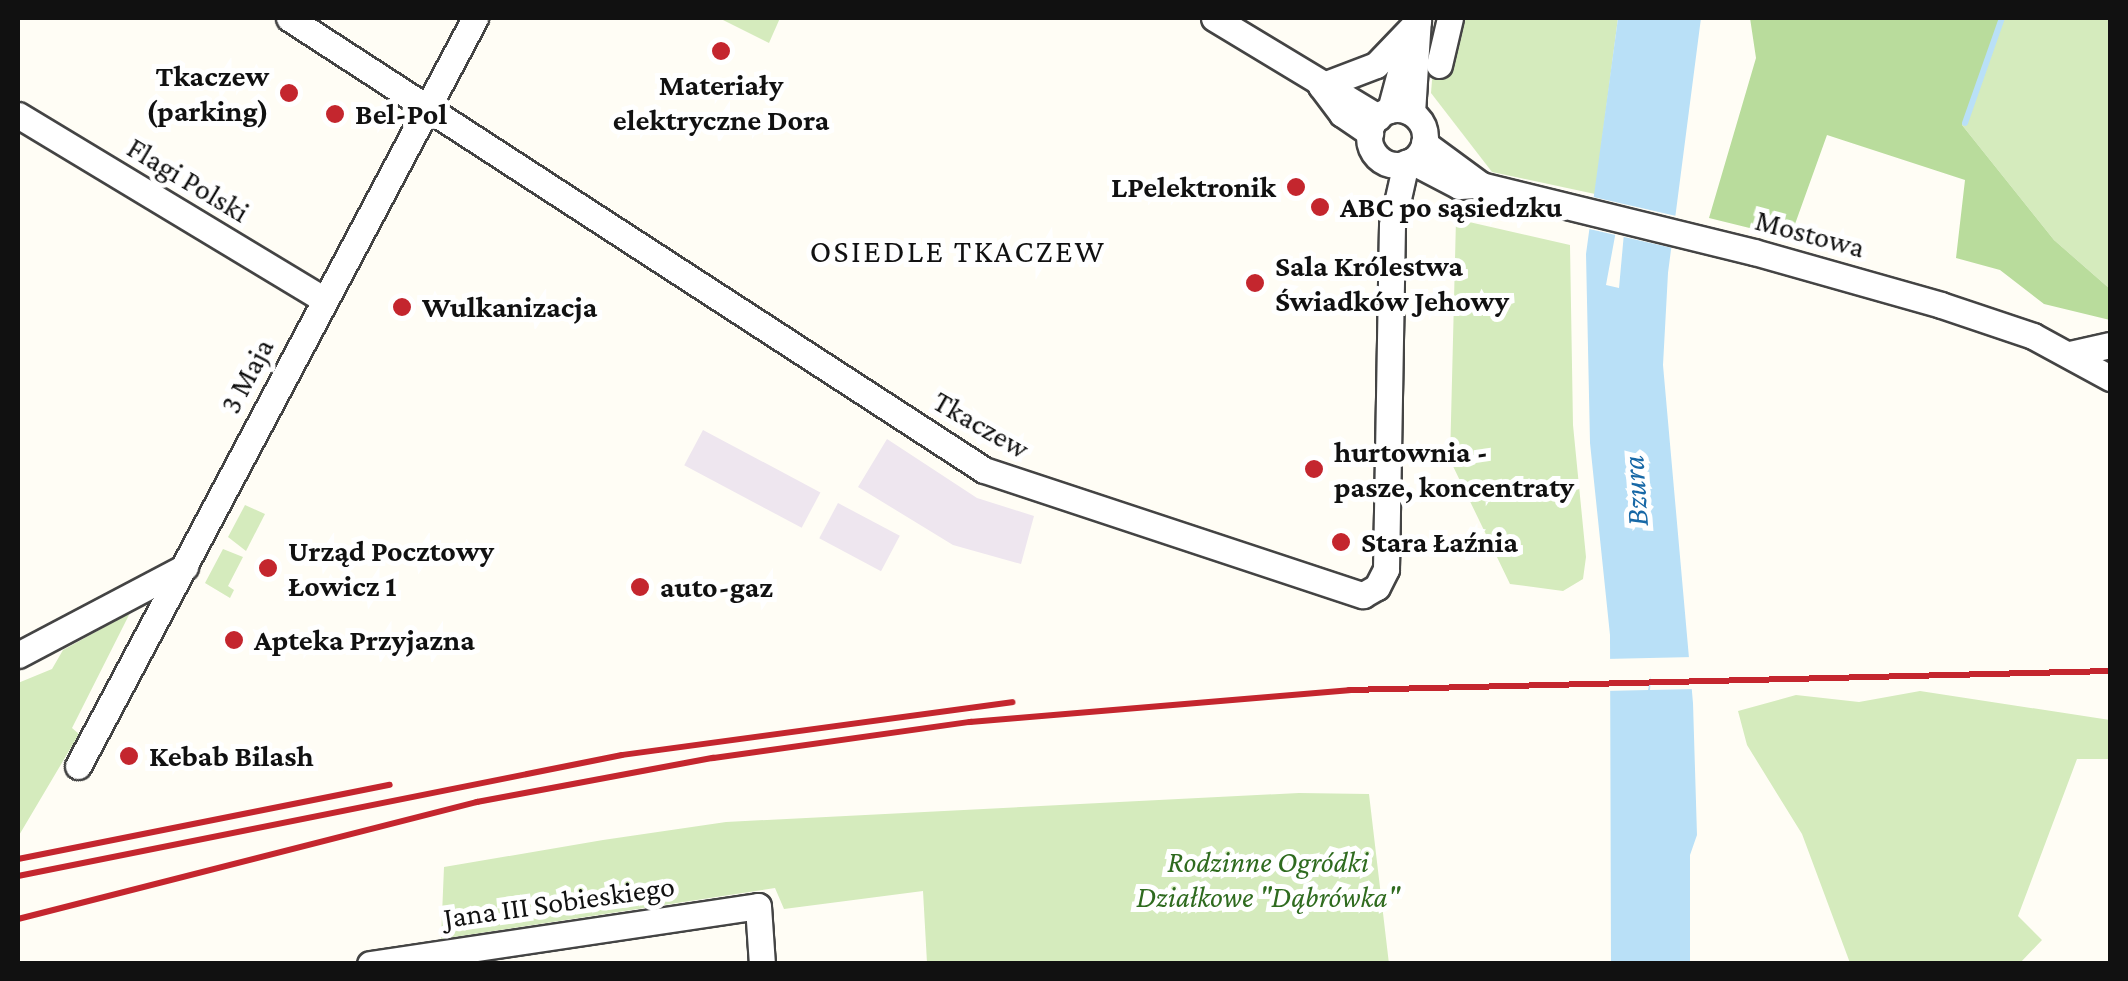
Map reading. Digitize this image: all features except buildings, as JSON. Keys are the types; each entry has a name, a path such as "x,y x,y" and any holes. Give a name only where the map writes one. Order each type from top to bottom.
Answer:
{"street":[{"name":"Tkaczew","path":"289,18 984,470 1363,594 1377,587 1386,569 1392,225 1406,157"},
{"name":"3 Maja","path":"78,766 476,18"},
{"path":"1214,18 1321,86 1387,118 1423,126 1406,157"},
{"path":"1439,65 1450,18"},
{"path":"1321,86 1376,65 1418,19"},
{"path":"1406,157 1387,118 1418,19"},
{"name":"Flagi Polski","path":"18,115 325,300"},
{"name":"Mostowa","path":"1406,157 1460,186 1485,186 1754,252 1962,312 2070,354 2110,378"},
{"path":"2070,354 2110,345"},
{"path":"18,655 185,567"},
{"name":"Jana III Sobieskiego","path":"370,964 758,906 762,964"}],"shaded area":[{"path":"703,430 820,492 802,528 684,465"},
{"path":"887,439 977,498 1034,516 1021,564 953,545 858,487"},
{"path":"838,503 900,536 881,571 819,538"}],"green space":[{"path":"719,18 780,18 769,43"},
{"path":"1437,18 1618,18 1595,194 1492,172 1431,93"},
{"path":"1750,18 2004,18 1962,125 2054,240 2110,289 2110,320 2044,304 2000,270 1956,258 1965,180 1827,135 1790,238 1709,218 1756,58"},
{"path":"2004,18 2110,18 2110,289 2054,240 1962,125"},
{"path":"1456,219 1570,245 1573,425 1586,557 1583,579 1563,591 1510,584 1450,460"},
{"path":"245,505 265,514 246,551 228,537"},
{"path":"223,549 243,557 228,586 234,590 230,598 205,583"},
{"path":"130,613 72,728 79,734 18,837 18,683 52,669 63,650"},
{"path":"1920,691 2110,720 2110,759 2077,759 2018,916 2042,940 2020,963 1850,963 1802,834 1747,745 1738,711 1796,695 1859,702"},
{"name":"Rodzinne Ogródki Działkowe \"Dąbrówka\"","path":"1299,793 1369,794 1389,964 927,963 923,891 784,909 775,888 441,939 444,867 726,822"}],"water":[{"name":"Bzura","path":"1618,18 1701,18 1668,273 1663,365 1693,703 1697,835 1690,855 1690,963 1611,964 1610,635 1590,443 1586,254","holes":["1620,209 1624,233 1619,288 1606,285"]}],"pier":[{"path":"1589,196 1682,217 1674,249 1582,227"},
{"path":"1694,657 1697,689 1650,690 1651,676 1648,690 1604,691 1605,659"}],"waterway":[{"path":"1965,123 2002,18"}],"railway":[{"path":"18,919 477,802 713,758 970,722 1349,690 2110,671"},
{"path":"18,876 622,755 1012,702"},
{"path":"18,859 390,785"}],"place":[{"name":"Materiały elektryczne Dora","path":"721,51"},
{"name":"Tkaczew (parking)","path":"289,93"},
{"name":"Bel-Pol","path":"335,114"},
{"name":"LPelektronik","path":"1296,187"},
{"name":"ABC po sąsiedzku","path":"1320,207"},
{"name":"Sala Królestwa Świadków Jehowy","path":"1255,283"},
{"name":"Wulkanizacja","path":"402,307"},
{"name":"hurtownia - pasze, koncentraty","path":"1314,469"},
{"name":"Stara Łaźnia","path":"1341,542"},
{"name":"Urząd Pocztowy Łowicz 1","path":"268,568"},
{"name":"auto-gaz","path":"640,587"},
{"name":"Apteka Przyjazna","path":"234,640"},
{"name":"Kebab Bilash","path":"129,756"}],"district":[{"name":"OSIEDLE TKACZEW","path":"958,251"}]}
